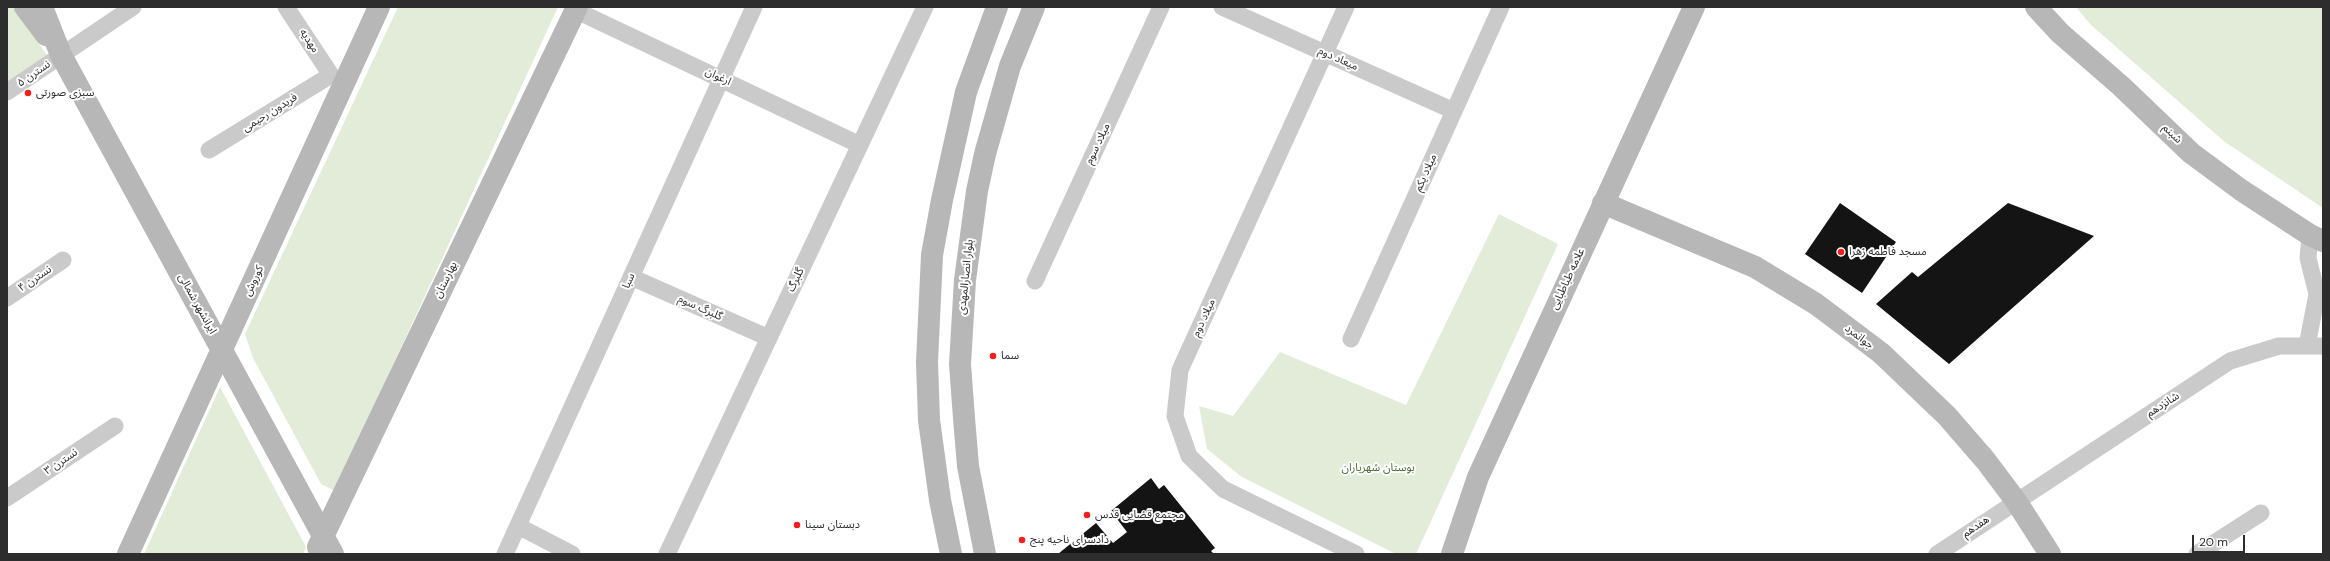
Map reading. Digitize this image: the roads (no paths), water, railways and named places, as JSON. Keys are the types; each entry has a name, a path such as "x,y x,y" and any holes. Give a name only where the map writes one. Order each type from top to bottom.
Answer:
{"street":[{"path":"25,7 61,55"},
{"path":"42,7 61,55"},
{"name":"نسترن ۵","path":"7,92 133,7"},
{"name":"مهدیه","path":"286,7 331,75"},
{"name":"کوروش","path":"128,554 380,7"},
{"name":"سبا","path":"505,554 754,7"},
{"name":"گلبرگ","path":"667,554 925,7"},
{"path":"951,554 940,500 929,420 928,362 932,256 942,200 966,92 997,7"},
{"name":"بلوار انصارالمهدی","path":"985,554 968,466 960,364 965,280 977,191 985,154 1010,66 1034,7"},
{"name":"میلاد سوم","path":"1035,281 1161,7"},
{"name":"میعاد دوم","path":"1222,7 1454,112"},
{"name":"میلاد دوم","path":"1346,7 1180,370 1175,416 1189,456 1224,489 1356,554"},
{"name":"میلاد یکم","path":"1351,338 1502,7"},
{"name":"علامه طباطبایی","path":"1452,554 1478,477 1694,7"},
{"name":"شبنم","path":"2036,7 2060,33 2121,86 2191,153 2241,190 2317,238"},
{"name":"ارغوان","path":"576,9 860,145"},
{"name":"بهارستان","path":"324,548 576,9"},
{"name":"ایرانشهر شمالی","path":"61,55 222,350 324,548"},
{"name":"فریدون رحیمی","path":"209,150 331,75"},
{"name":"جوانمرد","path":"1603,203 1756,267 1816,304 1881,353 1947,416 2016,501 2050,554"},
{"path":"2315,346 2317,294 2308,258 2317,238"},
{"name":"نسترن ۴","path":"7,298 63,260"},
{"name":"گلبرگ سوم","path":"631,277 769,338"},
{"name":"شانزدهم","path":"2016,501 2230,361 2279,346 2315,346"},
{"name":"نسترن ۳","path":"7,498 115,426"},
{"name":"هفدهم","path":"1937,554 2016,501"},
{"path":"2197,554 2261,513"},
{"path":"518,526 572,554"}],"place":[{"name":"سبزی صورتی","path":"28,93"},
{"name":"مسجد فاطمه زهرا","path":"1841,252"},
{"name":"سما","path":"993,356"},
{"name":"مجتمع قضایی قدس","path":"1087,515"},
{"name":"دبستان سینا","path":"797,525"},
{"name":"دادسرای ناحیه پنج","path":"1022,540"}],"park label":[{"name":"بوستان شهریاران","path":"1378,468"}]}
